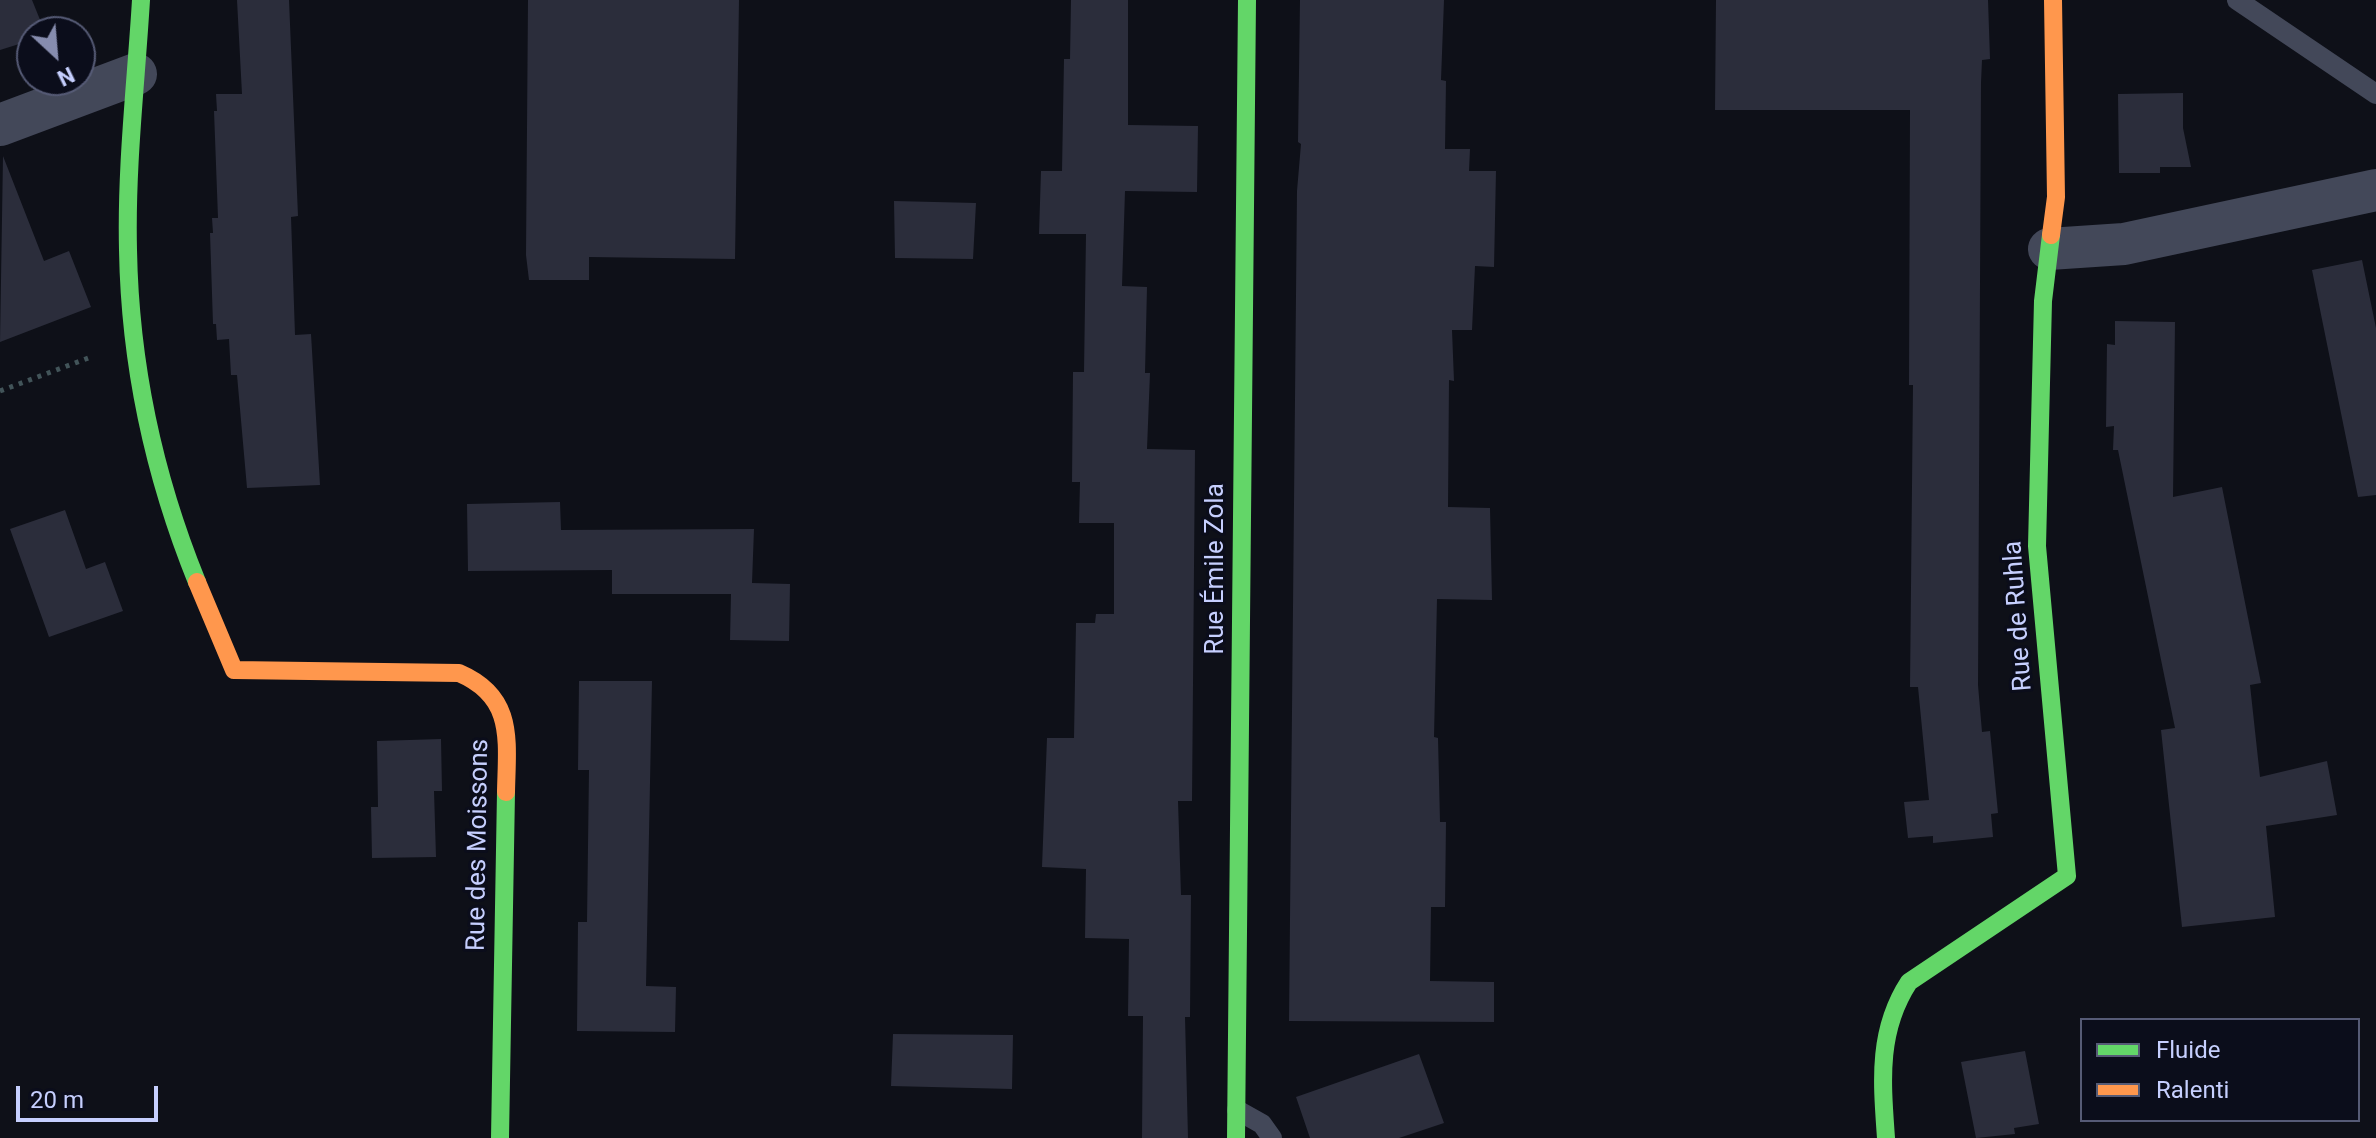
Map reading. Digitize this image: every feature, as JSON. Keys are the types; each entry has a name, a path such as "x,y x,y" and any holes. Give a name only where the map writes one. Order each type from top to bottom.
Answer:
{"street":[{"name":"Rue des Moissons","path":"141,0 128,208 133,342 148,434 168,510 234,670 459,673 476,679 502,706 507,725 507,748 500,1138"},
{"name":"Rue Émile Zola","path":"1236,1138 1247,0"},
{"name":"Rue de Ruhla","path":"1886,1138 1882,1053 1889,1013 1898,996 1909,982 2067,876 2037,546 2043,301 2056,197 2053,0"},
{"path":"0,125 136,74"},
{"path":"2049,249 2124,244 2376,190"}],"lane":[{"path":"2237,0 2376,94"},
{"path":"1237,1110 1262,1124 1272,1138"}],"path":[{"path":"0,391 133,342"}],"building":[{"path":"0,0 32,0 38,16 16,16 16,45 0,50"},
{"path":"237,0 289,0 298,216 291,217 295,335 311,334 320,485 247,488 237,375 231,375 229,339 217,340 216,324 213,324 210,233 213,233 212,218 218,218 214,111 217,111 216,94 242,94"},
{"path":"528,0 739,0 735,259 589,257 589,280 529,280 526,255"},
{"path":"1071,0 1128,0 1128,125 1198,126 1197,192 1125,191 1122,286 1147,287 1145,373 1150,373 1147,449 1195,450 1192,801 1178,801 1181,895 1191,895 1190,1017 1185,1017 1188,1138 1142,1138 1143,1016 1128,1016 1129,939 1085,938 1086,869 1042,867 1047,738 1074,738 1076,623 1095,623 1096,614 1114,614 1114,523 1079,523 1080,482 1072,482 1073,372 1084,372 1086,234 1039,234 1041,171 1062,171 1064,59 1070,59"},
{"path":"1300,0 1444,0 1441,80 1446,81 1445,149 1470,149 1469,171 1496,171 1494,267 1475,266 1472,330 1452,330 1454,381 1449,380 1448,507 1490,508 1492,600 1437,599 1434,737 1438,738 1440,822 1446,822 1445,907 1431,907 1430,981 1494,982 1494,1022 1289,1021 1297,191 1301,144 1298,142"},
{"path":"1716,0 1988,0 1990,59 1982,60 1981,83 1978,685 1982,732 1990,731 1998,813 1991,814 1993,837 1933,843 1933,836 1908,838 1904,802 1929,800 1918,687 1910,687 1913,385 1909,385 1910,110 1715,110"},
{"path":"2183,93 2183,128 2191,167 2160,167 2160,173 2119,173 2118,94"},
{"path":"3,156 44,261 69,251 91,307 0,342"},
{"path":"894,201 976,203 973,259 895,258"},
{"path":"2362,260 2376,328 2376,495 2358,497 2312,270"},
{"path":"2115,321 2175,322 2173,497 2222,487 2261,683 2250,685 2260,777 2327,761 2337,815 2266,826 2275,917 2182,927 2161,730 2175,728 2118,450 2113,450 2114,426 2106,427 2107,344 2115,345"},
{"path":"560,502 561,530 754,529 752,583 790,584 789,641 730,640 731,594 612,594 612,570 468,571 467,504"},
{"path":"65,510 86,569 105,562 123,611 49,637 10,529"},
{"path":"579,681 652,681 646,986 676,987 675,1032 577,1031 578,922 587,922 589,770 578,770"},
{"path":"441,739 442,791 434,791 436,857 372,858 371,807 378,807 377,741"},
{"path":"893,1034 1013,1035 1012,1089 891,1086"},
{"path":"2025,1051 2039,1124 2014,1128 2015,1134 1976,1138 1961,1062"},
{"path":"1419,1054 1444,1123 1399,1138 1310,1138 1296,1097"}],"traffic: fast":[{"path":"141,0 128,219 134,335 139,377 157,460 197,582"},
{"path":"1236,1138 1247,0"},
{"path":"1886,1138 1884,1057 1891,1019 1909,982 2067,876 2037,546 2043,301 2051,235"},
{"path":"500,1138 506,792"}],"traffic: slow":[{"path":"2051,235 2056,197 2053,0"},
{"path":"197,582 234,670 459,673 477,683 490,694 504,722 506,792"}]}
